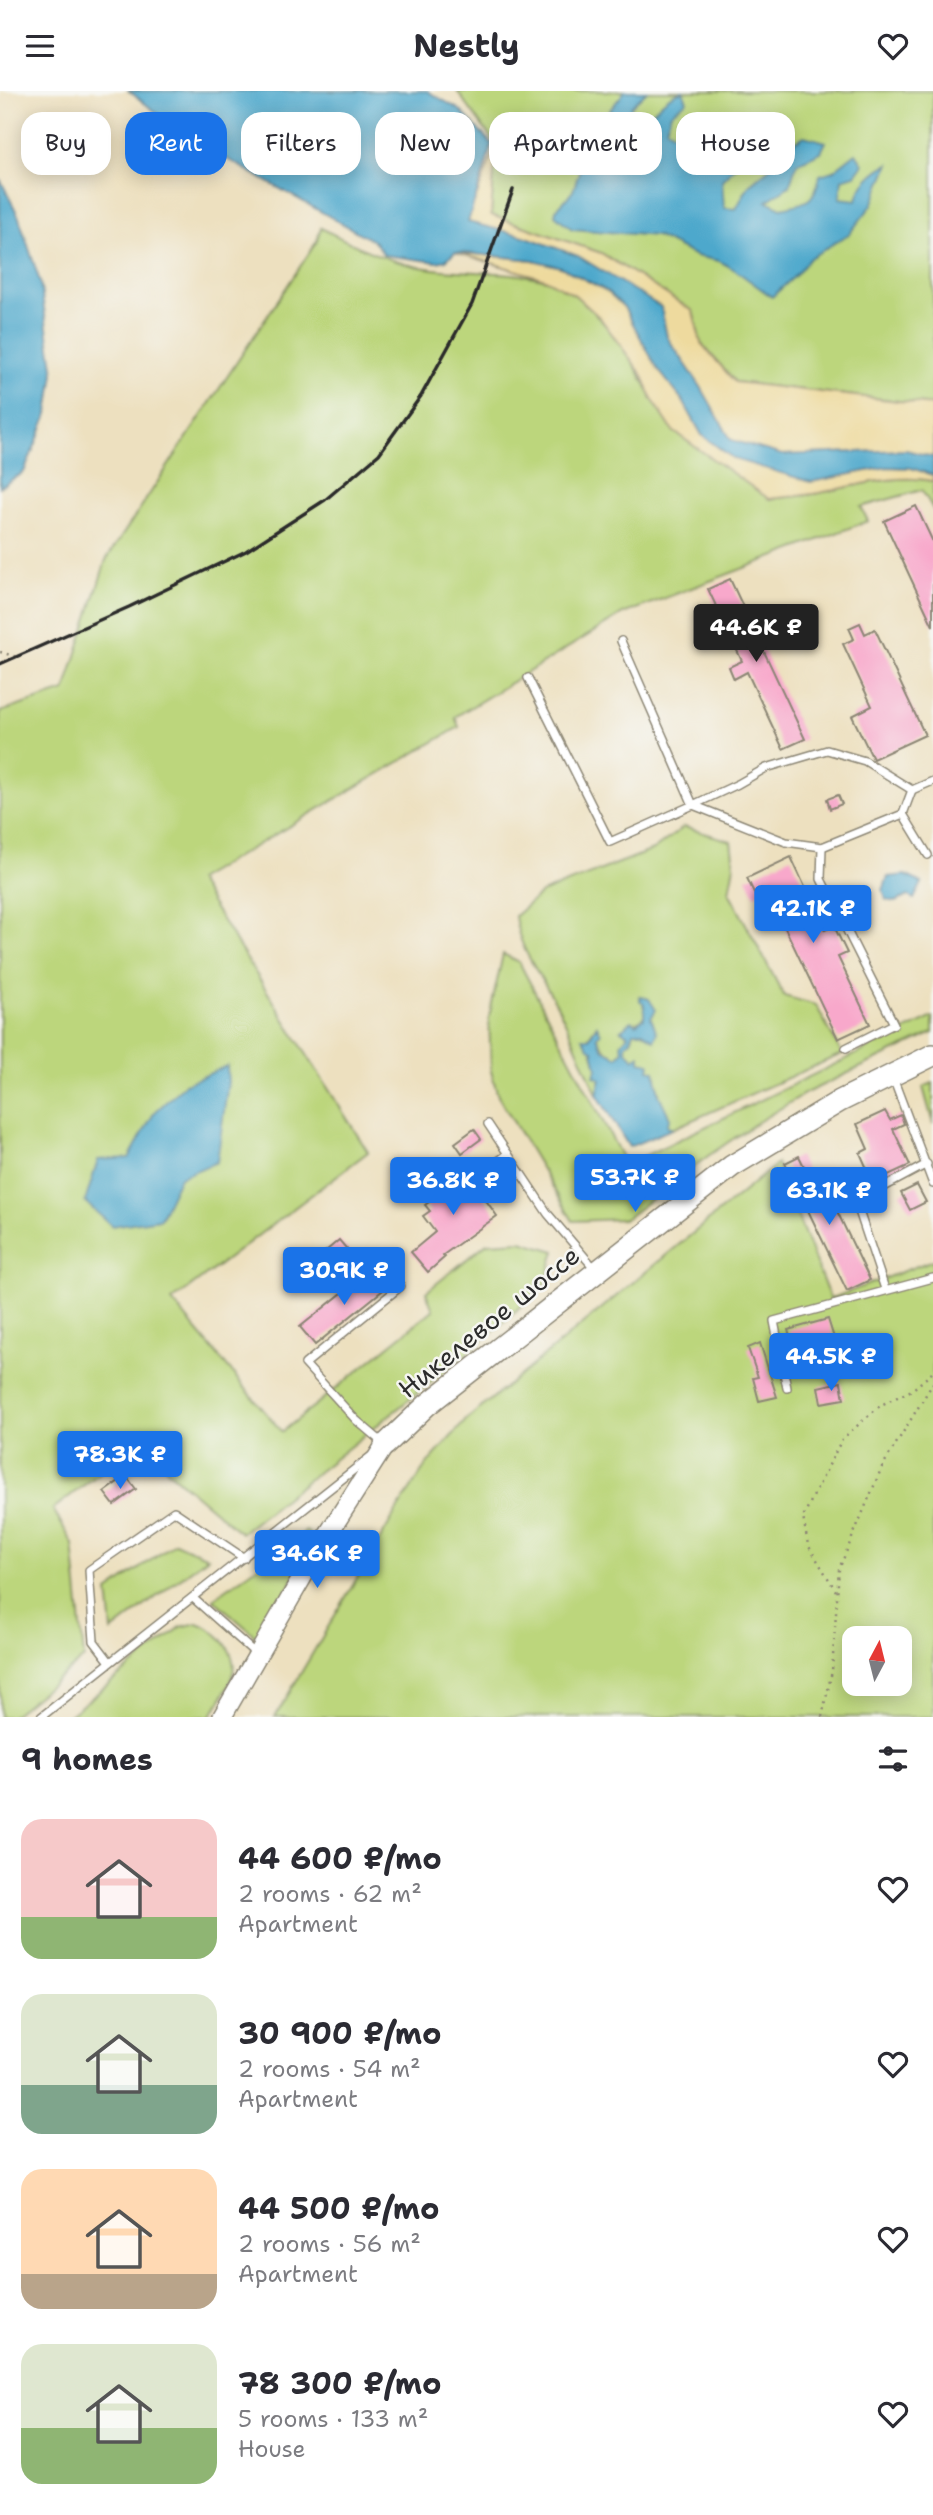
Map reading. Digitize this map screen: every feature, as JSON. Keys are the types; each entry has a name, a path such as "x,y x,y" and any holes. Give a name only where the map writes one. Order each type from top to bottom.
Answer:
{"main road":[{"name":"Никелевое шоссе","path":"385,1445 427,1405 732,1165 783,1133 891,1074 933,1055"}],"street":[{"name":"Никелевое шоссе","path":"222,1717 318,1550 385,1445"}],"lane":[{"path":"621,641 693,805 786,842 822,846 903,814 912,790 933,781"},
{"path":"528,678 610,842 738,784 766,768 827,750 865,761 912,790"},
{"path":"903,814 928,856"},
{"path":"822,846 821,879 894,1024 846,1048"},
{"path":"891,1074 933,1184"},
{"path":"488,1125 548,1214 598,1272"},
{"path":"480,1174 508,1154"},
{"path":"885,1289 856,1202 927,1164"},
{"path":"787,1388 774,1321 933,1277"},
{"path":"41,1717 385,1445 356,1420 305,1364 401,1286"},
{"path":"110,1662 94,1641 89,1570 174,1511 244,1558"},
{"path":"193,1598 256,1654"}],"path":[{"path":"0,652 17,657"},
{"path":"838,1594 808,1545 803,1517 842,1439 881,1405 912,1390 933,1372"},
{"path":"822,1717 832,1671 839,1569 883,1467 933,1383"}],"green space":[{"path":"457,91 933,91 933,405 735,382 701,343 692,311 601,253 491,215 494,175 662,175 662,112 489,112 489,135 475,112 472,112"},
{"path":"321,228 402,263 431,269 527,276 559,285 576,296 608,328 634,365 652,399 769,499 810,495 878,481 919,479 933,481 933,509 922,490 861,507 868,521 623,614 455,717 459,727 197,880 368,1152 172,1301 282,1432 433,1310 426,1292 487,1243 521,1241 555,1251 545,1285 468,1353 241,1533 169,1472 144,1439 53,1509 73,1544 84,1658 11,1717 0,1717 0,712 65,691 106,560 317,241"},
{"path":"684,827 731,841 734,865 729,892 784,996 816,1005 842,1054 672,1129 667,1125 670,1118 661,1101 655,1078 629,1054 626,1045 634,1032 643,1032 654,1039 649,999 640,997 644,1004 644,1018 621,1030 628,1035 623,1051 617,1057 602,1045 596,1026 588,1038 601,1079 597,1094 559,1009 526,953 515,916 541,893 653,850"},
{"path":"503,954 519,962 626,1165 933,1017 933,1033 806,1093 708,1156 625,1219 573,1221 498,1096 491,1071 489,1017"},
{"path":"933,1083 933,1124 923,1087"},
{"path":"777,1164 830,1299 933,1260 933,1717 275,1717 427,1464 466,1420"},
{"path":"306,1531 316,1540 259,1639 213,1599"},
{"path":"175,1543 208,1557 112,1631 108,1591"},
{"path":"197,1623 221,1639 227,1646 233,1664 230,1683 210,1717 67,1717 181,1627"}],"sand":[{"path":"489,164 489,175 494,175 491,215 601,253 693,311 701,343 735,382 933,405 933,457 906,450 782,455 731,440 701,387 667,337 660,306 467,222"},
{"path":"455,252 533,260 562,267 607,291 624,307 657,368 683,401 702,435 778,471 811,482 887,467 911,468 933,475 933,481 892,480 810,495 769,499 673,431 652,399 643,376 600,318 575,295 545,279"}],"water":[{"path":"129,91 427,91 462,112 375,112 375,175 475,175 475,126 489,141 489,154 468,222 524,236 578,256 661,307 667,337 701,387 731,440 782,455 906,450 933,457 933,475 911,468 887,467 811,482 734,459 702,435 683,401 657,368 624,307 607,291 561,267 533,260 455,252 446,260 437,262 384,255 375,242 255,175 361,175 361,112 241,112 241,167 227,159 227,112 156,112"},
{"path":"625,91 647,91 631,106 631,112 608,112"},
{"path":"683,91 687,101 671,113 666,128 676,135 676,175 727,175 722,180 724,208 736,209 749,185 761,175 793,175 789,186 767,201 781,208 808,200 815,191 820,175 833,171 856,153 863,164 855,175 842,179 840,198 857,200 868,179 889,164 872,205 849,234 810,258 772,297 719,261 696,256 656,236 572,229 555,215 556,210 573,191 578,175 662,175 662,112 653,112 665,100"},
{"path":"804,136 826,142 821,152 797,163 795,169 795,142"},
{"path":"0,179 18,215 40,282 54,373 48,414 24,472 0,487"},
{"path":"905,875 922,883 914,899 908,896 895,902 886,900 883,890 888,877"},
{"path":"640,996 649,999 656,1010 651,1018 657,1033 654,1040 643,1032 634,1032 626,1050 634,1059 640,1055 640,1062 650,1064 649,1069 655,1071 659,1095 670,1118 667,1125 672,1129 629,1147 597,1094 601,1079 594,1076 597,1069 593,1050 583,1038 589,1038 597,1025 601,1033 597,1036 603,1049 617,1057 623,1051 621,1044 628,1035 621,1030 632,1021 636,1024 644,1018 644,1004 640,1001"},
{"path":"227,1066 228,1082 217,1162 180,1177 160,1219 112,1226 85,1202 98,1160 129,1158 154,1113 185,1084"}],"building":[{"path":"916,506 933,542 933,626 884,521"},
{"path":"730,579 805,739 783,749 747,672 734,679 729,667 742,661 708,589"},
{"path":"860,623 865,634 875,629 925,735 873,759 852,716 872,706 843,644 854,639 849,628"},
{"path":"838,795 842,804 830,809 827,799"},
{"path":"791,857 825,930 834,926 847,953 838,957 870,1024 838,1039 767,890 755,895 747,878"},
{"path":"885,1111 890,1120 901,1115 904,1124 893,1129 910,1165 873,1182 860,1153 868,1149 857,1124"},
{"path":"474,1129 481,1139 462,1153 455,1143"},
{"path":"799,1156 816,1191 825,1186 870,1280 847,1291 785,1163"},
{"path":"459,1162 497,1216 443,1255 445,1257 428,1272 411,1252 435,1232 423,1216 430,1211 425,1205 451,1186 442,1174"},
{"path":"917,1185 926,1202 910,1210 901,1193"},
{"path":"339,1240 352,1255 332,1271 320,1256"},
{"path":"373,1268 388,1286 315,1345 300,1327"},
{"path":"828,1319 834,1338 794,1350 788,1330"},
{"path":"760,1343 777,1397 759,1401 753,1378 758,1377 748,1348"},
{"path":"841,1382 844,1399 821,1403 818,1387"},
{"path":"126,1476 136,1489 114,1505 104,1492"}],"railway":[{"path":"0,664 246,551 325,500 379,454 421,396 472,304 513,190"}]}
